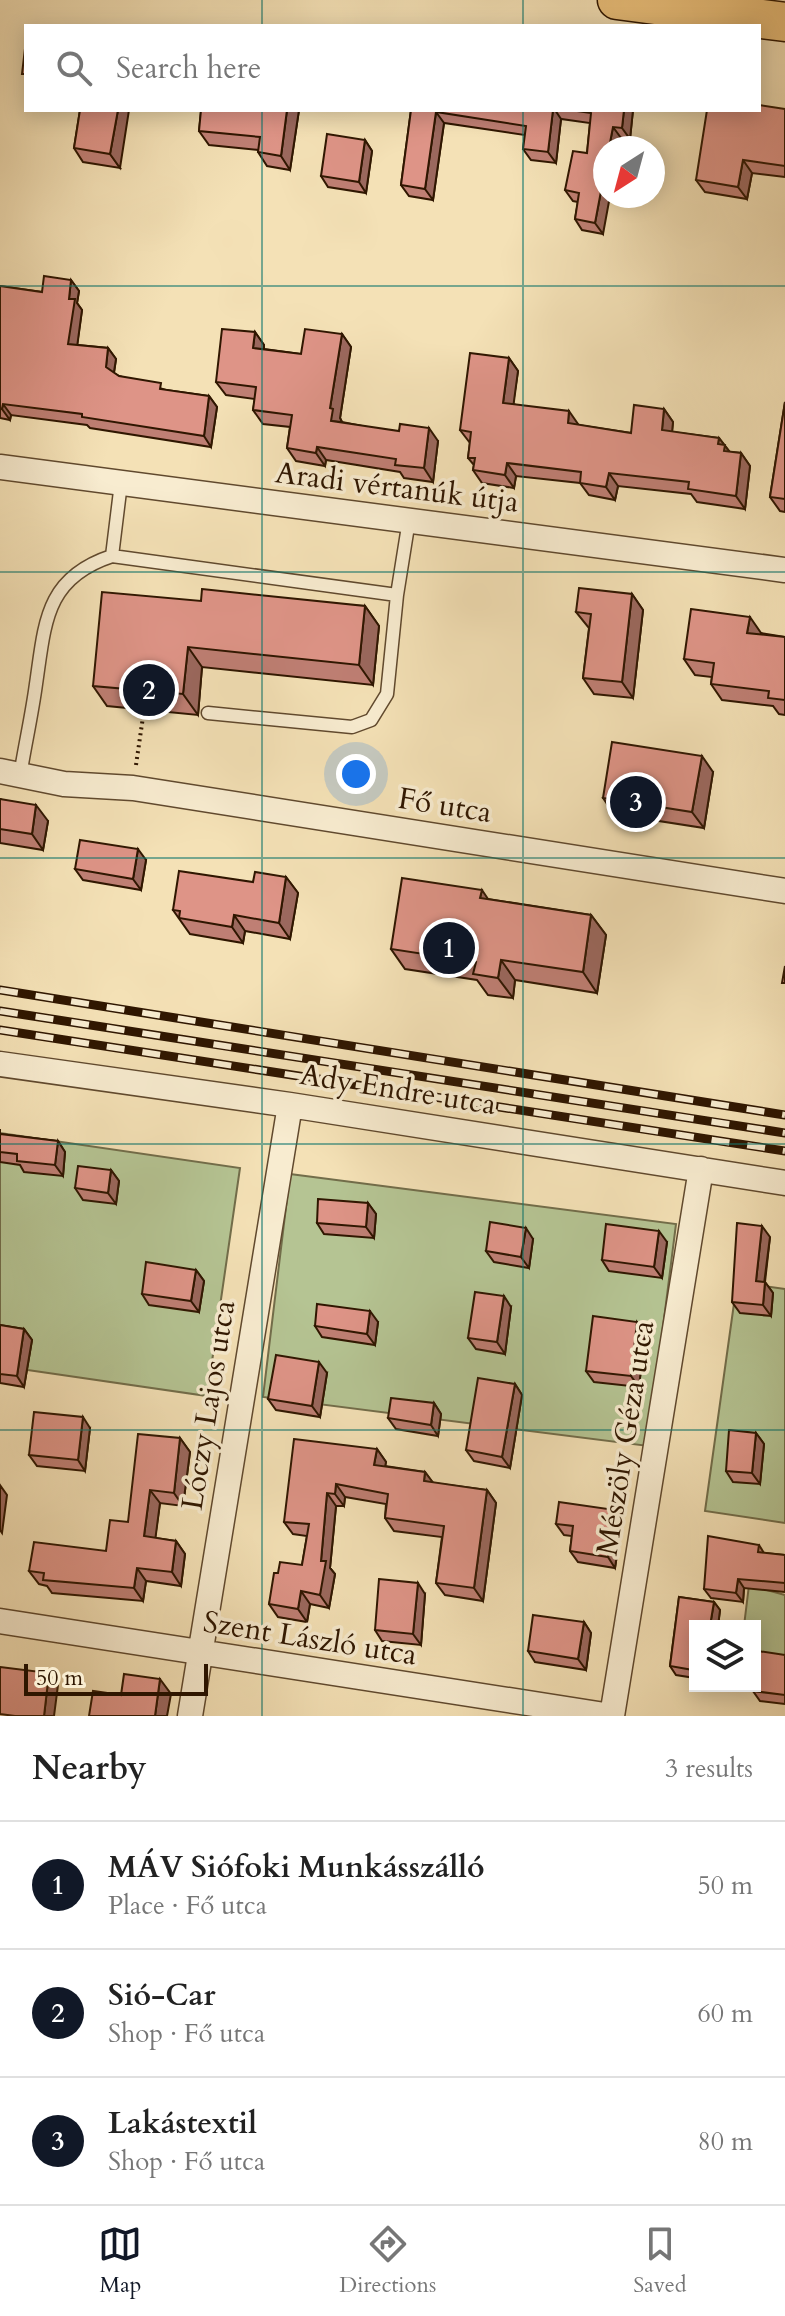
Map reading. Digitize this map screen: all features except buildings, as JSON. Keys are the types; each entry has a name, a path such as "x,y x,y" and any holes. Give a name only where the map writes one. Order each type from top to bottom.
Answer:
{"main road":[{"path":"617,0 785,22"}],"street":[{"name":"Aradi vértanúk útja","path":"0,467 785,570"},
{"name":"Fő utca","path":"10,773 64,784 133,788 785,891"},
{"name":"Ady Endre utca","path":"0,1064 290,1105 785,1183"},
{"name":"Lóczy Lajos utca","path":"190,1716 290,1105"},
{"name":"Mészöly Géza utca","path":"612,1716 701,1169"},
{"name":"Szent László utca","path":"0,1621 612,1716"}],"lane":[{"path":"112,556 121,483"},
{"path":"208,713 352,727 371,720 387,694 397,595 409,520"},
{"path":"10,773 44,621 55,595 68,580 93,562 112,556 397,595"}],"path":[{"path":"133,788 144,710"}],"green space":[{"path":"0,1133 240,1168 207,1396 0,1366"},
{"path":"290,1174 676,1224 648,1446 263,1397"},
{"path":"737,1282 785,1289 785,1523 705,1511"},
{"path":"749,1585 785,1595 785,1661 761,1658 761,1620 745,1620"}],"railway":[{"path":"0,990 785,1115"},
{"path":"0,1011 785,1133"},
{"path":"0,1030 785,1151"}],"place":[{"name":"Sió-Car","path":"149,690"},
{"name":"Lakástextil","path":"636,802"},
{"name":"MÁV Siófoki Munkásszálló","path":"449,948"}]}
